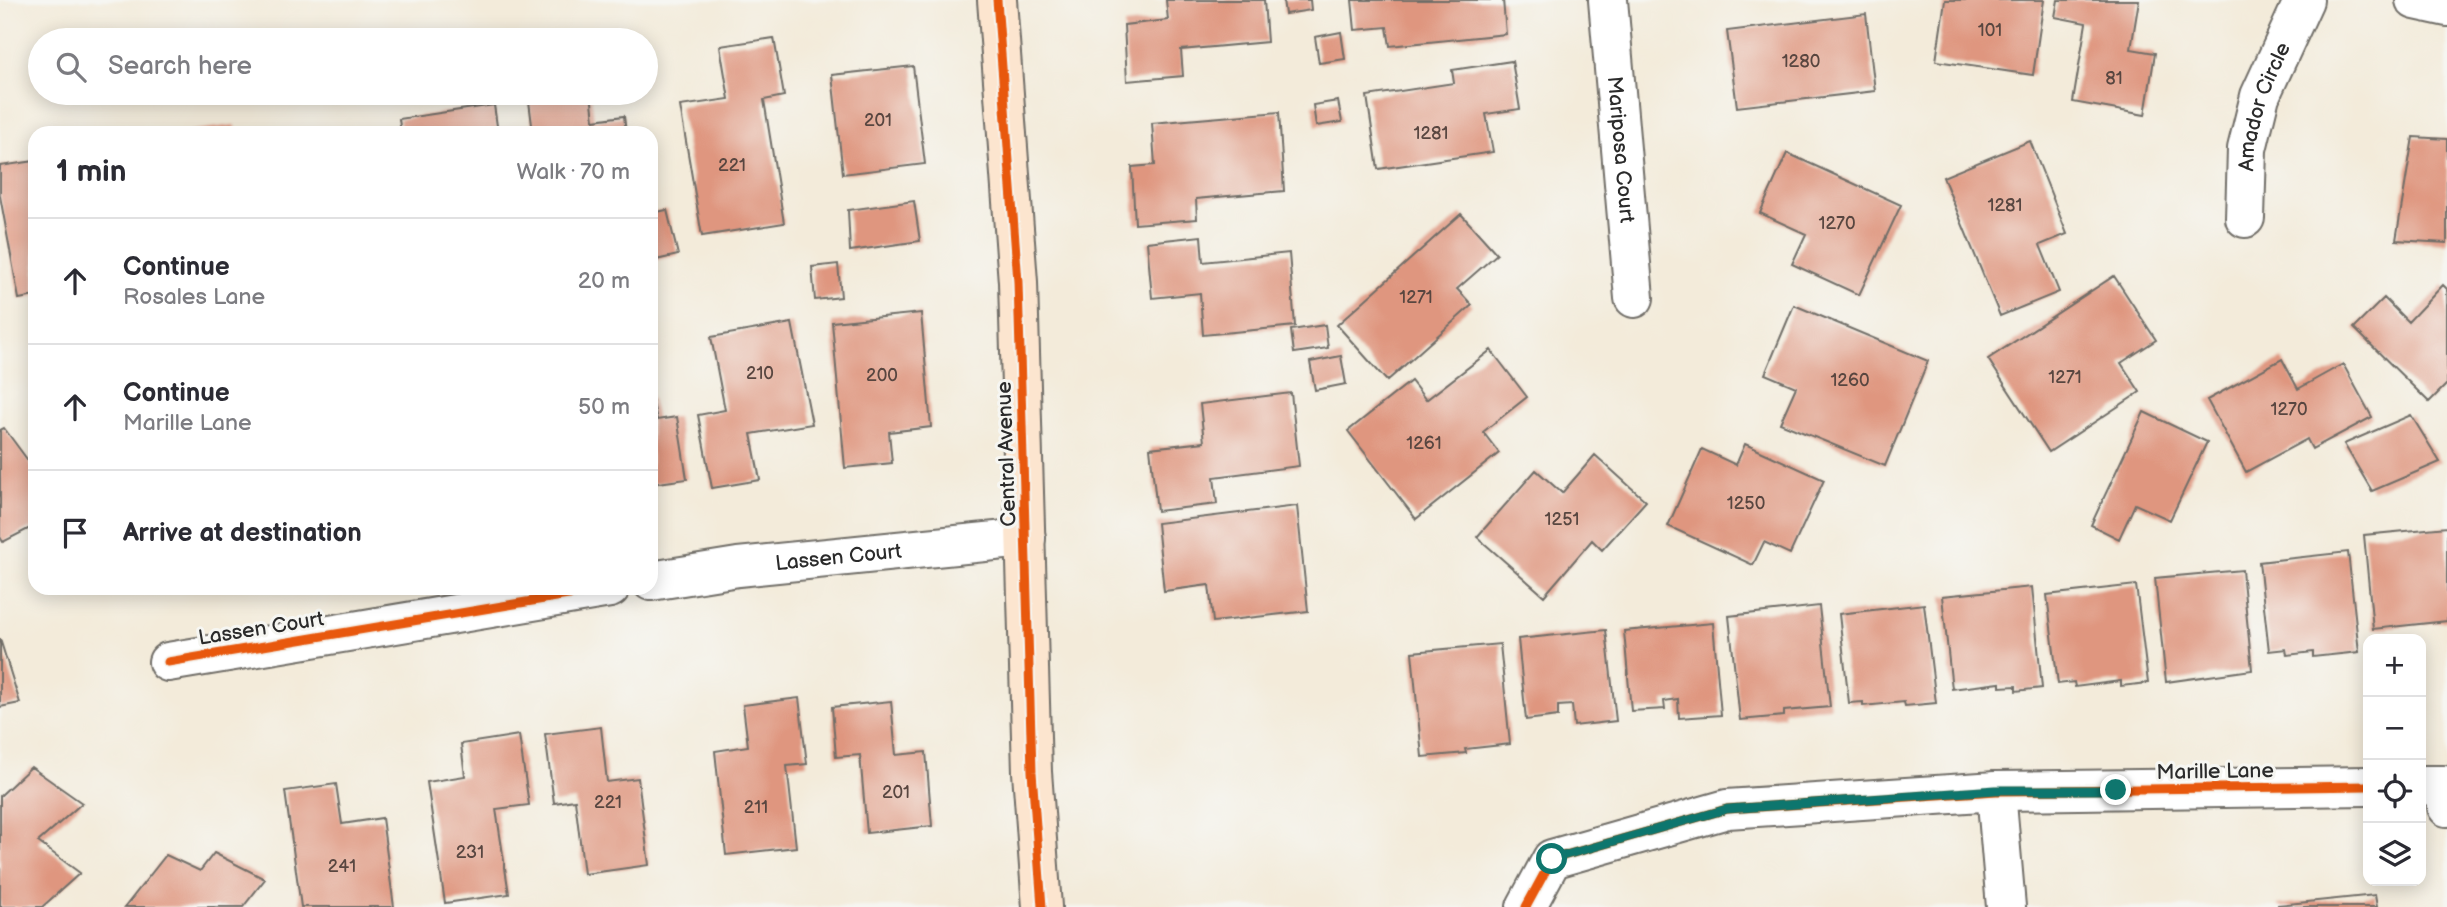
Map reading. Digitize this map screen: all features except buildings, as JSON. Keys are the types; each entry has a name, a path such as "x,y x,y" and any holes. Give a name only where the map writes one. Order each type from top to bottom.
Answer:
{"street":[{"name":"Central Avenue","path":"997,0 1018,282 1032,772 1042,907"},
{"name":"Mariposa Court","path":"1608,0 1634,298"},
{"name":"Amador Circle","path":"2245,218 2247,149 2260,96 2304,0"},
{"path":"2415,0 2447,7"},
{"name":"Lassen Court","path":"658,580 738,567 1026,538"},
{"name":"Lassen Court","path":"168,662 568,595"},
{"path":"2426,785 2444,785 2447,807"},
{"name":"Marille Lane","path":"1526,907 1552,859 1727,809 1996,790 2363,786"},
{"path":"1996,790 2006,907"}],"cycle path":[{"path":"997,0 1018,282 1032,772 1042,907"},
{"path":"168,662 568,595"},
{"path":"1526,907 1552,859 1727,809 1996,791 2363,786"}],"route":[{"path":"1552,859 1727,809 1996,790 2116,790"}]}
